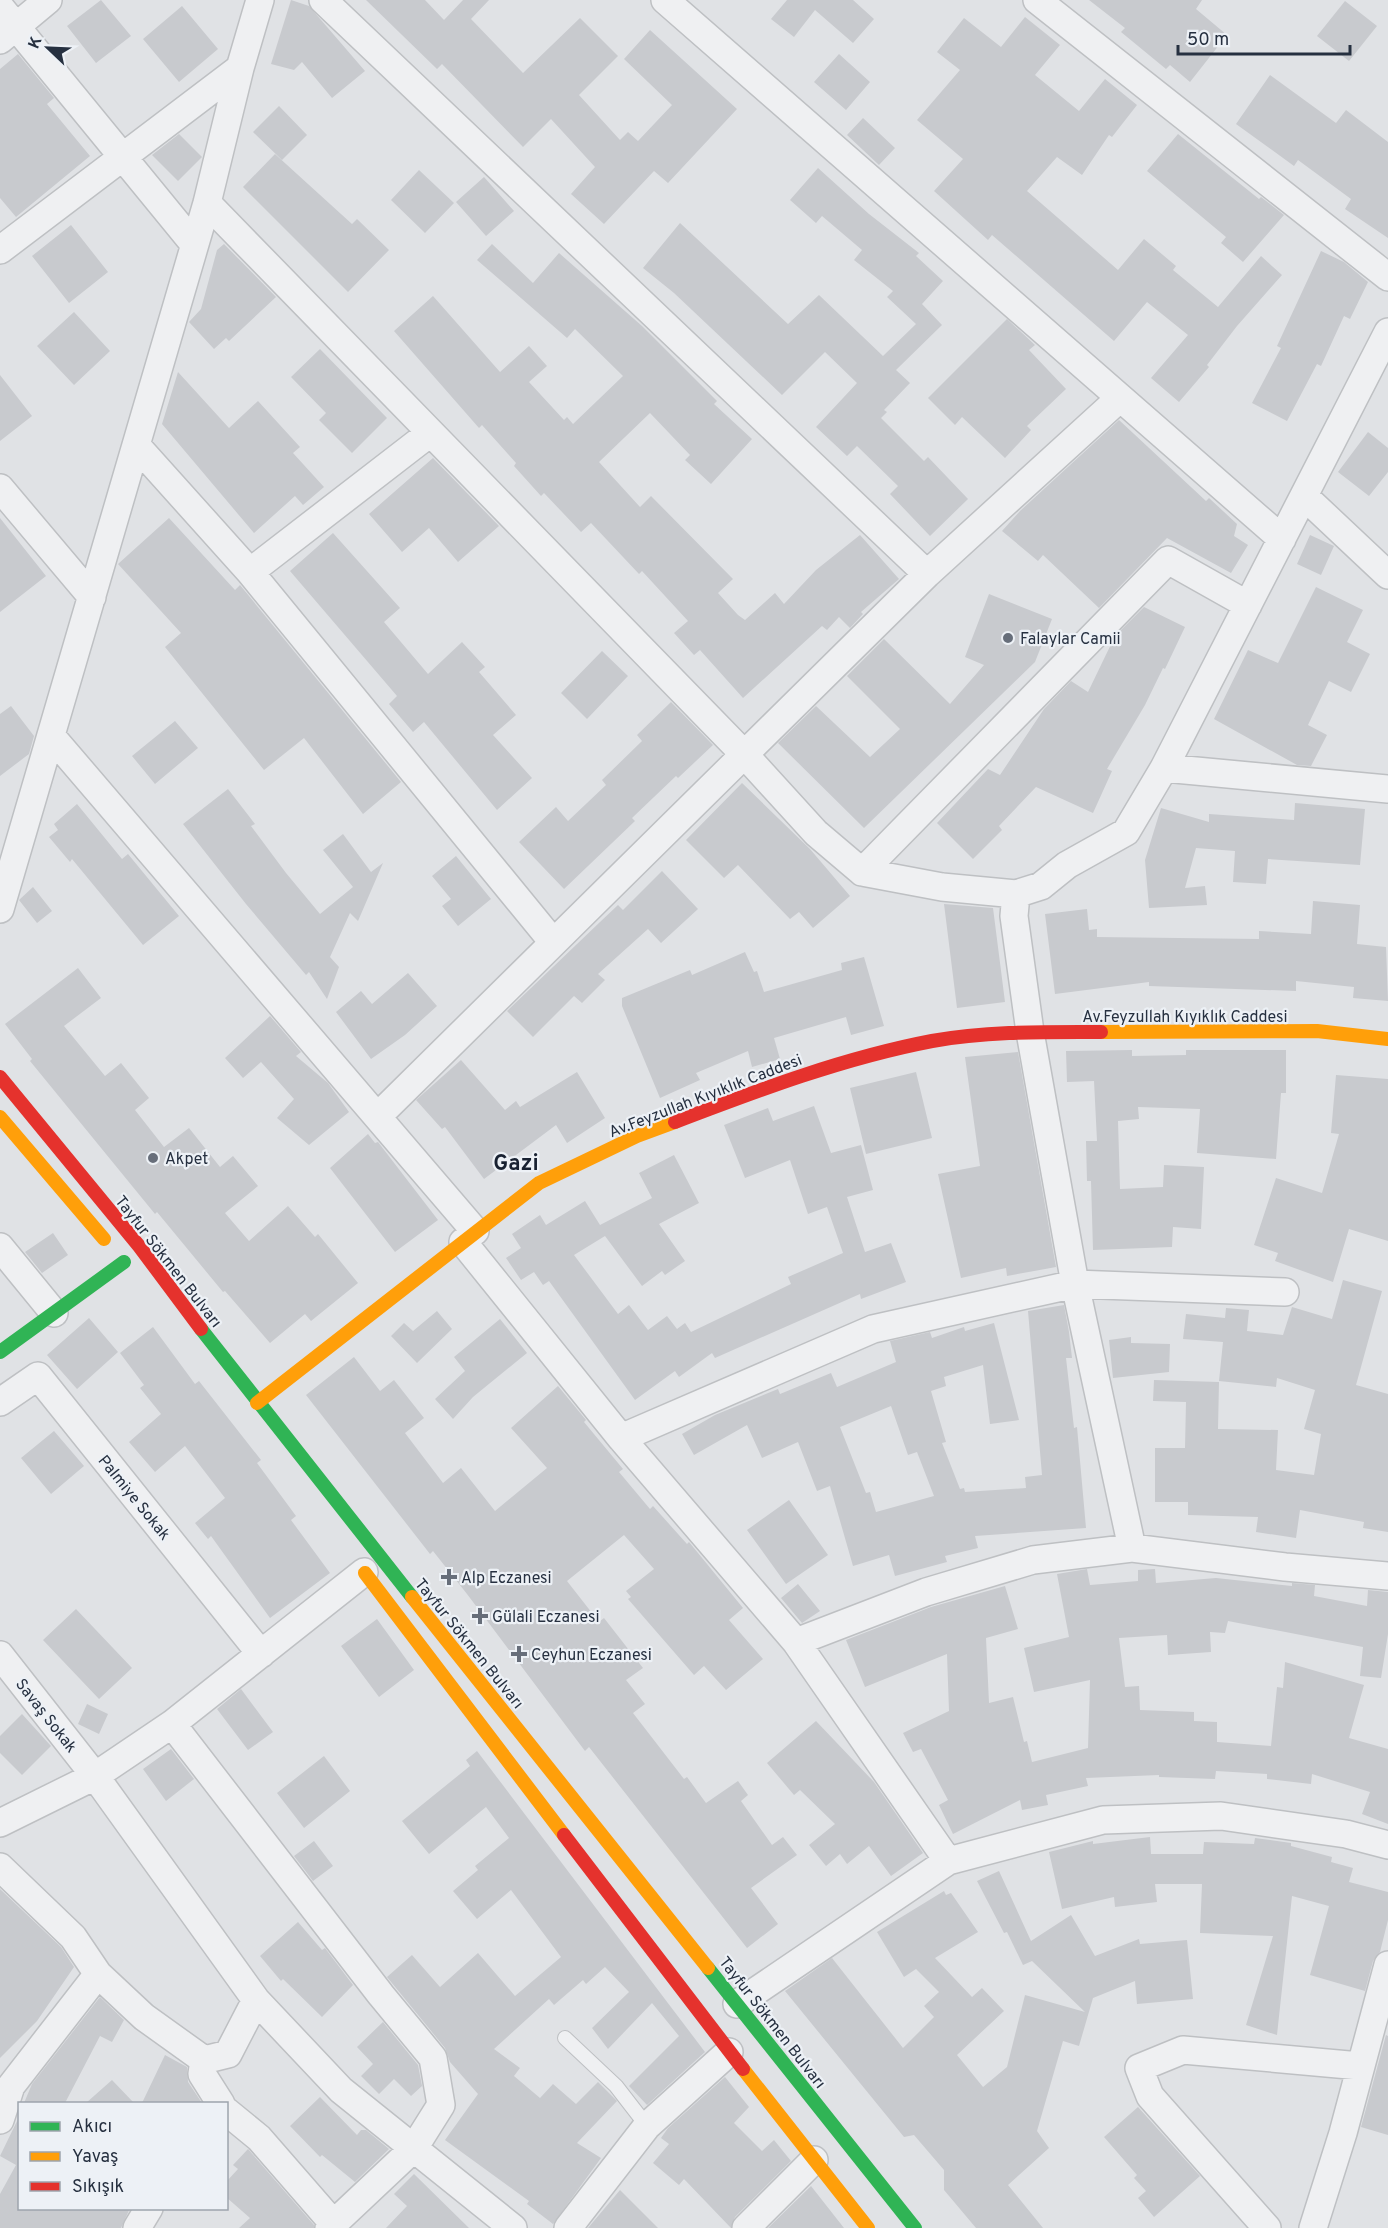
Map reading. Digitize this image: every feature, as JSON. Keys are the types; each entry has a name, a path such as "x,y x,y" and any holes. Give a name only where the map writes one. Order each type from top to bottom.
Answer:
{"main road":[{"name":"Av.Feyzullah Kıyıklık Caddesi","path":"257,1403 539,1183 637,1136 797,1075 933,1041 1030,1032 1317,1031 1388,1039"},
{"name":"Tayfur Sökmen Bulvarı","path":"0,1077 139,1246 257,1403 915,2228"},
{"path":"0,1117 128,1267 54,1313 0,1352"},
{"path":"361,1568 729,2052 868,2228"}],"street":[{"path":"48,0 5,25 123,158 194,244"},
{"path":"0,909 207,203 240,68 260,0"},
{"path":"323,0 927,574"},
{"path":"1037,0 1388,277"},
{"path":"674,4 1282,539"},
{"path":"0,250 240,68"},
{"path":"207,203 743,753 816,832 862,872 942,887 1016,894 1041,886 1067,865 1126,832 1164,768 1388,332"},
{"path":"378,1116 743,753 927,574 1120,398"},
{"path":"250,572 430,433"},
{"path":"136,445 250,572 553,942"},
{"path":"0,488 92,597"},
{"path":"1304,496 1388,575"},
{"path":"862,872 1168,560 1248,605"},
{"path":"52,737 378,1116 621,1438 796,1642 948,1861"},
{"path":"1164,768 1388,789"},
{"path":"1016,894 1014,916 1030,1032 1075,1284 1132,1548"},
{"path":"0,1247 54,1313"},
{"path":"621,1438 873,1329 1075,1284 1285,1292"},
{"name":"Palmiye Sokak","path":"0,1402 39,1376 261,1654"},
{"path":"796,1642 926,1592 1034,1560 1132,1548 1285,1567 1388,1576"},
{"path":"0,1823 95,1776 172,1724 261,1654 361,1568"},
{"name":"Savaş Sokak","path":"0,1655 95,1776 256,2000 341,2090 513,2228"},
{"path":"172,1724 381,1995 433,2058 441,2104 414,2148 331,2226 259,2138 228,2113"},
{"path":"737,2004 948,1861 1103,1820 1221,1816 1346,1834 1388,1845"},
{"path":"0,1867 73,1937 98,1974 144,2017 204,2061"},
{"path":"1313,2228 1388,1965"},
{"path":"0,2121 6,2080 98,1974"},
{"path":"204,2061 228,2054 256,2000"},
{"path":"1267,2228 1150,2096 1139,2068 1183,2050 1360,2066"},
{"path":"568,2228 647,2126 729,2052"},
{"path":"204,2061 202,2074 220,2102"},
{"path":"746,2228 814,2160"},
{"path":"137,2228 148,2210"}],"lane":[{"path":"565,2038 615,2086 647,2126"}],"building":[{"path":"101,0 131,36 96,63 67,26"},
{"path":"291,0 309,6 365,71 332,98 302,62 294,70 271,64"},
{"path":"366,0 425,0 444,20 463,0 489,0 471,19 523,73 580,18 618,56 579,95 620,140 628,132 638,141 672,105 624,59 650,30 737,109 668,183 654,171 604,224 571,194 595,167 551,119 523,147 442,64 437,69"},
{"path":"787,0 853,0 874,19 853,43 815,10 794,37 771,19"},
{"path":"1089,0 1202,0 1196,9 1227,35 1190,82 1170,65 1166,69 1121,32 1125,28"},
{"path":"1345,1 1377,26 1349,61 1317,36"},
{"path":"182,6 218,49 179,82 143,39"},
{"path":"1025,17 1060,45 1035,75 1079,111 1105,79 1137,105 1112,137 1109,135 1082,175 1057,157 1027,191 1118,270 1144,239 1176,266 1173,270 1218,307 1261,256 1282,275 1237,326 1207,365 1209,367 1179,402 1151,378 1188,335 1147,302 1114,341 992,235 988,240 934,191 963,159 917,120 960,70 937,52 964,18 1001,47"},
{"path":"18,54 54,98 47,104 90,156 16,217 0,198 0,69"},
{"path":"839,54 870,82 846,110 814,82"},
{"path":"1270,75 1336,123 1346,110 1388,142 1388,238 1345,209 1351,199 1298,160 1294,166 1236,124"},
{"path":"279,106 307,135 282,160 253,132"},
{"path":"863,118 895,148 879,165 847,135"},
{"path":"179,134 202,157 178,181 152,155"},
{"path":"1178,134 1259,199 1261,197 1284,215 1243,262 1221,243 1226,237 1147,171"},
{"path":"275,154 352,224 357,219 389,250 348,292 243,187"},
{"path":"818,168 869,214 919,253 916,256 943,281 922,304 942,325 896,370 910,383 884,410 887,412 881,418 924,461 928,457 968,499 930,536 890,494 898,486 857,446 847,456 816,427 857,383 825,352 782,395 674,293 643,268 680,223 788,324 819,295 883,356 916,324 887,297 893,291 854,260 862,250 822,216 816,223 790,200"},
{"path":"419,170 454,203 425,233 391,200"},
{"path":"484,177 514,211 486,236 456,202"},
{"path":"71,225 108,272 69,303 32,256"},
{"path":"224,244 276,297 229,341 226,338 214,349 189,322 201,309 217,250"},
{"path":"492,244 533,283 559,253 642,326 717,401 714,404 752,439 711,484 685,460 690,455 650,413 599,462 640,507 651,496 733,579 718,593 738,615 745,620 775,593 784,604 816,570 860,535 899,579 861,612 863,614 850,628 839,617 827,630 822,626 743,698 700,650 694,655 674,633 688,621 642,571 639,574 591,523 581,532 544,493 541,496 514,466 516,463 482,425 479,428 394,331 433,296 500,372 529,346 547,366 529,382 564,420 567,417 573,424 623,376 575,329 567,338 477,260"},
{"path":"1321,251 1344,262 1368,282 1350,319 1344,316 1321,366 1317,364 1287,421 1252,403 1281,348 1277,346"},
{"path":"74,312 110,351 74,385 37,346"},
{"path":"1007,319 1035,345 1029,350 1066,389 1027,426 1031,430 1005,458 962,417 955,425 928,398"},
{"path":"320,349 387,418 352,453 319,420 326,413 291,377"},
{"path":"178,372 229,428 258,401 300,447 293,453 324,487 303,505 295,496 254,533 162,424"},
{"path":"0,375 32,416 0,441"},
{"path":"1119,420 1206,501 1209,498 1237,524 1234,536 1248,545 1231,573 1167,538 1099,608 1043,555 1038,561 1002,531 1020,511"},
{"path":"1368,432 1388,448 1388,472 1369,496 1338,472"},
{"path":"433,458 499,526 458,562 429,528 402,552 369,514"},
{"path":"0,518 46,576 0,612"},
{"path":"169,518 235,590 240,585 401,782 363,814 304,738 264,770 165,647 181,633 118,564"},
{"path":"333,533 400,608 384,622 428,674 462,642 485,667 479,672 516,715 493,735 532,778 497,810 424,722 413,732 389,704 397,696 290,571"},
{"path":"1310,535 1334,546 1321,575 1297,564"},
{"path":"1316,587 1363,610 1347,642 1370,654 1351,692 1329,681 1308,725 1327,735 1311,766 1297,765 1214,719 1248,650 1278,663"},
{"path":"989,594 1052,619 1035,662 864,828 778,743 816,706 870,757 900,729 847,676 884,639 950,704 984,665 965,657"},
{"path":"1144,607 1185,627 1165,669 1163,668 1145,705 1107,769 1112,771 1093,813 1036,787 999,826 1002,830 973,859 937,823 988,769 1000,775 1044,709 1071,681 1088,692 1115,636"},
{"path":"602,651 628,676 587,719 561,693"},
{"path":"671,702 713,745 632,818 635,821 564,889 519,842 556,807 568,821 606,785 602,780 642,741 637,735"},
{"path":"11,706 34,736 29,754 0,776 0,714"},
{"path":"175,721 198,748 155,784 132,756"},
{"path":"742,783 810,849 850,896 813,928 799,912 790,919 738,865 724,878 686,840"},
{"path":"228,789 255,824 251,826 320,914 353,887 323,850 343,834 371,872 383,863 358,921 350,913 330,957 339,967 327,999 309,972 306,975 183,824"},
{"path":"1295,803 1365,809 1360,865 1268,859 1266,884 1233,882 1235,851 1196,848 1185,888 1205,886 1207,905 1149,908 1145,860 1161,808 1209,822 1209,814 1294,820"},
{"path":"77,804 122,859 128,854 179,916 143,945 72,859 70,862 49,837 58,830 54,824"},
{"path":"456,856 491,899 458,926 442,906 451,899 432,876"},
{"path":"662,871 698,909 661,943 648,929 598,974 605,980 582,1003 574,996 533,1037 507,1011 618,905 623,910"},
{"path":"33,887 52,911 37,923 19,900"},
{"path":"1313,901 1360,905 1357,944 1386,947 1388,1001 1353,998 1354,987 1296,981 1296,991 1149,986 1149,982 1055,994 1045,914 1087,909 1089,930 1097,929 1097,937 1259,939 1259,931 1311,934"},
{"path":"944,904 993,908 1005,1002 957,1008"},
{"path":"745,952 754,972 757,971 764,992 842,970 841,963 864,957 884,1026 851,1035 846,1017 774,1038 780,1059 752,1067 748,1051 696,1073 700,1080 660,1098 622,1006 622,998 690,970 692,975"},
{"path":"78,968 101,998 64,1026 105,1076 121,1063 149,1098 135,1110 164,1147 189,1128 220,1167 233,1156 258,1186 225,1213 249,1241 288,1206 315,1237 318,1234 358,1283 311,1321 305,1314 270,1343 225,1291 223,1292 157,1212 155,1214 30,1061 32,1059 5,1024"},
{"path":"408,973 437,1006 405,1035 371,1059 336,1012 361,991 372,1004"},
{"path":"270,1016 301,1052 296,1056 328,1083 349,1112 309,1145 277,1118 294,1099 261,1062 243,1078 225,1058"},
{"path":"1132,1050 1132,1056 1186,1055 1186,1050 1286,1050 1286,1093 1281,1093 1276,1159 1197,1153 1200,1109 1138,1107 1139,1119 1118,1121 1120,1189 1163,1187 1164,1165 1204,1167 1201,1229 1173,1227 1172,1247 1093,1250 1091,1181 1087,1181 1086,1141 1097,1141 1094,1081 1067,1082 1066,1051"},
{"path":"1018,1052 1056,1267 1007,1276 1006,1268 961,1278 938,1174 980,1166 965,1057"},
{"path":"461,1060 505,1110 516,1101 520,1107 577,1072 605,1118 567,1143 556,1125 484,1179 445,1127 442,1129 416,1100"},
{"path":"916,1072 932,1138 866,1154 850,1088"},
{"path":"1336,1075 1388,1079 1388,1241 1349,1229 1333,1282 1275,1261 1278,1253 1254,1245 1276,1178 1322,1193 1339,1134 1331,1133"},
{"path":"814,1106 831,1153 861,1145 873,1190 847,1197 865,1252 891,1243 906,1282 861,1299 860,1294 715,1358 712,1353 679,1377 675,1371 635,1400 549,1281 543,1285 534,1272 521,1280 506,1258 521,1248 512,1234 540,1215 546,1225 585,1201 600,1225 652,1198 639,1173 674,1155 699,1203 659,1224 685,1261 665,1275 662,1271 642,1286 605,1236 574,1255 618,1314 629,1305 648,1330 667,1316 677,1329 685,1323 691,1332 791,1284 788,1277 843,1253 827,1207 808,1214 790,1160 745,1178 724,1125 768,1108 773,1121"},
{"path":"368,1134 375,1143 378,1142 438,1220 395,1252 330,1168"},
{"path":"53,1233 68,1255 42,1273 25,1252"},
{"path":"1343,1280 1382,1291 1356,1385 1388,1394 1388,1532 1363,1528 1364,1522 1300,1510 1296,1538 1256,1532 1258,1517 1188,1515 1188,1502 1155,1502 1155,1448 1185,1448 1186,1402 1153,1401 1154,1380 1219,1382 1218,1429 1278,1430 1276,1470 1314,1475 1321,1434 1304,1429 1315,1390 1277,1378 1276,1387 1219,1381 1223,1342 1183,1339 1186,1314 1225,1318 1226,1308 1249,1310 1247,1331 1283,1335 1292,1307 1332,1319"},
{"path":"1064,1305 1072,1358 1066,1358 1074,1428 1077,1427 1086,1528 975,1536 978,1548 945,1556 947,1562 895,1576 889,1555 853,1566 830,1486 817,1491 798,1442 762,1458 747,1425 694,1455 682,1434 715,1415 778,1389 780,1394 831,1373 837,1387 896,1362 890,1341 930,1332 932,1338 964,1327 965,1331 994,1323 1019,1420 990,1424 983,1365 944,1377 946,1386 931,1391 946,1442 942,1443 960,1489 964,1488 965,1492 1026,1488 1025,1477 1042,1475 1028,1311","holes":["891,1406 908,1455 917,1452 934,1496 876,1512 870,1492 866,1493 840,1427"]},
{"path":"437,1311 452,1329 417,1363 391,1336 404,1323 413,1331"},
{"path":"89,1318 118,1352 77,1389 47,1355"},
{"path":"500,1319 527,1353 473,1397 453,1419 435,1399 465,1371 454,1357"},
{"path":"153,1327 195,1384 199,1381 261,1460 257,1463 296,1516 291,1520 330,1573 270,1618 211,1536 208,1539 195,1523 225,1498 185,1446 155,1472 129,1442 161,1414 140,1388 144,1385 120,1353"},
{"path":"1131,1337 1131,1343 1170,1344 1169,1372 1113,1378 1109,1340"},
{"path":"354,1357 380,1391 394,1380 424,1418 405,1433 443,1483 461,1468 495,1511 547,1468 511,1428 558,1386 623,1469 619,1472 650,1509 653,1506 687,1544 689,1542 743,1608 729,1620 763,1659 726,1690 704,1666 694,1675 628,1599 631,1597 626,1591 654,1569 624,1535 567,1581 599,1622 604,1618 643,1668 626,1680 645,1704 633,1713 684,1779 687,1777 706,1803 738,1781 748,1795 741,1801 772,1845 783,1837 797,1855 751,1888 778,1924 747,1948 589,1747 585,1751 467,1594 433,1551 430,1554 306,1395"},
{"path":"54,1431 84,1466 51,1494 21,1458"},
{"path":"789,1500 828,1555 786,1584 747,1530"},
{"path":"1087,1569 1090,1585 1138,1581 1138,1570 1155,1569 1156,1583 1216,1578 1292,1586 1292,1583 1315,1585 1314,1596 1367,1606 1368,1590 1388,1592 1388,1634 1381,1678 1360,1676 1363,1647 1228,1621 1225,1633 1210,1632 1211,1652 1168,1655 1167,1635 1119,1638 1125,1687 1139,1686 1140,1710 1194,1712 1194,1721 1217,1722 1217,1742 1271,1746 1277,1687 1283,1688 1285,1662 1364,1685 1349,1738 1388,1749 1388,1824 1362,1814 1370,1792 1312,1774 1311,1784 1267,1779 1267,1774 1216,1771 1215,1779 1159,1777 1159,1775 1086,1778 1088,1786 1046,1795 1048,1805 1022,1810 1020,1800 953,1834 939,1805 948,1800 921,1749 913,1752 903,1733 949,1711 947,1654 865,1687 846,1640 931,1607 1005,1586 1018,1629 986,1638 989,1703 1013,1697 1024,1742 1027,1741 1032,1762 1088,1748 1090,1680 1034,1692 1024,1648 1069,1637 1057,1574"},
{"path":"798,1584 820,1611 802,1623 781,1598"},
{"path":"76,1609 132,1668 99,1699 43,1640"},
{"path":"377,1619 414,1670 379,1697 341,1646"},
{"path":"241,1689 273,1732 248,1750 217,1709"},
{"path":"87,1704 108,1714 99,1734 78,1724"},
{"path":"22,1714 51,1746 22,1775 0,1753 0,1736"},
{"path":"816,1721 874,1782 923,1853 891,1876 869,1846 847,1864 840,1854 826,1866 809,1845 835,1824 800,1790 794,1795 767,1763"},
{"path":"171,1749 194,1779 166,1801 143,1769"},
{"path":"477,1751 705,2052 647,2105 629,2086 679,2036 652,2003 608,2049 592,2028 629,1992 605,1967 586,1984 583,1980 554,2005 549,1999 494,2049 520,2068 514,2076 540,2098 553,2084 576,2104 598,2082 617,2101 577,2143 601,2158 553,2224 527,2204 529,2201 445,2140 478,2094 450,2062 445,2048 387,1977 412,1955 440,1987 478,1953 515,1996 561,1957 511,1890 477,1919 453,1891 478,1870 475,1866 509,1838 486,1807 429,1854 402,1821 470,1766 466,1760"},
{"path":"324,1756 350,1791 304,1828 277,1793"},
{"path":"1150,1837 1151,1854 1203,1854 1204,1842 1254,1844 1255,1838 1291,1843 1291,1846 1332,1857 1331,1862 1353,1868 1349,1882 1388,1892 1388,1920 1380,1952 1373,1961 1365,1991 1310,1975 1329,1906 1292,1896 1277,2035 1246,2025 1273,1936 1200,1933 1202,1884 1155,1884 1157,1902 1115,1907 1114,1897 1062,1909 1049,1852 1093,1841 1093,1844"},
{"path":"314,1841 333,1866 313,1881 294,1856"},
{"path":"999,1871 1031,1941 1071,1915 1095,1956 1139,1939 1140,1944 1187,1940 1193,1999 1137,2004 1135,1981 1093,1998 1079,2046 1063,2041 1037,2131 1049,2148 1008,2185 1043,2228 976,2228 944,2190 944,2170 914,2135 904,2137 785,1991 832,1958 903,2048 934,2017 924,2006 939,1992 916,1969 904,1977 877,1932 944,1891 946,1895 951,1893 978,1932 935,1958 972,1997 982,1988 1004,2011 957,2055 983,2087 1007,2067 1025,1995 1085,2012 1032,1961 1023,1965 1007,1932 1004,1933 977,1881"},
{"path":"0,1889 61,1947 74,1967 37,2021 0,2058"},
{"path":"298,1922 322,1950 325,1948 353,1985 322,2017 283,1979 281,1981 260,1956"},
{"path":"100,1997 124,2020 112,2042 100,2036 66,2102 24,2102 32,2084"},
{"path":"383,2022 418,2065 422,2086 411,2096 394,2079 379,2094 361,2076 373,2064 357,2047"},
{"path":"1386,2035 1388,2036 1388,2135 1361,2127"},
{"path":"165,2055 187,2067 188,2082 201,2102 142,2102"},
{"path":"725,2077 749,2107 734,2123 762,2151 774,2140 791,2161 735,2217 731,2228 684,2179 679,2185 653,2163 669,2144 661,2138 668,2128"},
{"path":"112,2080 133,2102 87,2102"},
{"path":"320,2097 357,2135 361,2130 366,2130 389,2149 355,2182 322,2155 320,2157 290,2126"},
{"path":"1138,2107 1200,2176 1154,2217 1138,2198 1146,2191 1134,2178 1137,2175 1104,2137"},
{"path":"18,2119 18,2210 129,2210 121,2228 0,2228 0,2194 16,2165 0,2156"},
{"path":"248,2149 314,2225 314,2228 239,2228 250,2218 228,2199 228,2180 238,2169 233,2165"},
{"path":"414,2174 469,2228 386,2228 407,2206 394,2194"},
{"path":"811,2186 844,2228 768,2228"},
{"path":"620,2190 658,2228 588,2228"}],"traffic: fast":[{"path":"0,1352 124,1262"},
{"path":"201,1329 412,1597"},
{"path":"708,1968 915,2228"}],"traffic: slow":[{"path":"1101,1032 1317,1031 1388,1039"},
{"path":"0,1117 104,1239"},
{"path":"257,1403 539,1183 637,1136 675,1122"},
{"path":"365,1573 564,1835"},
{"path":"412,1597 708,1968"},
{"path":"743,2069 868,2228"}],"traffic: jam":[{"path":"675,1122 834,1066 932,1041 995,1034 1101,1032"},
{"path":"0,1077 139,1246 201,1329"},
{"path":"564,1835 743,2069"}],"place":[{"name":"Falaylar Camii","path":"1008,638"},
{"name":"Akpet","path":"153,1158"},
{"name":"Alp Eczanesi","path":"449,1577"},
{"name":"Gülali Eczanesi","path":"480,1616"},
{"name":"Ceyhun Eczanesi","path":"519,1654"}],"district":[{"name":"Gazi","path":"516,1162"}]}
